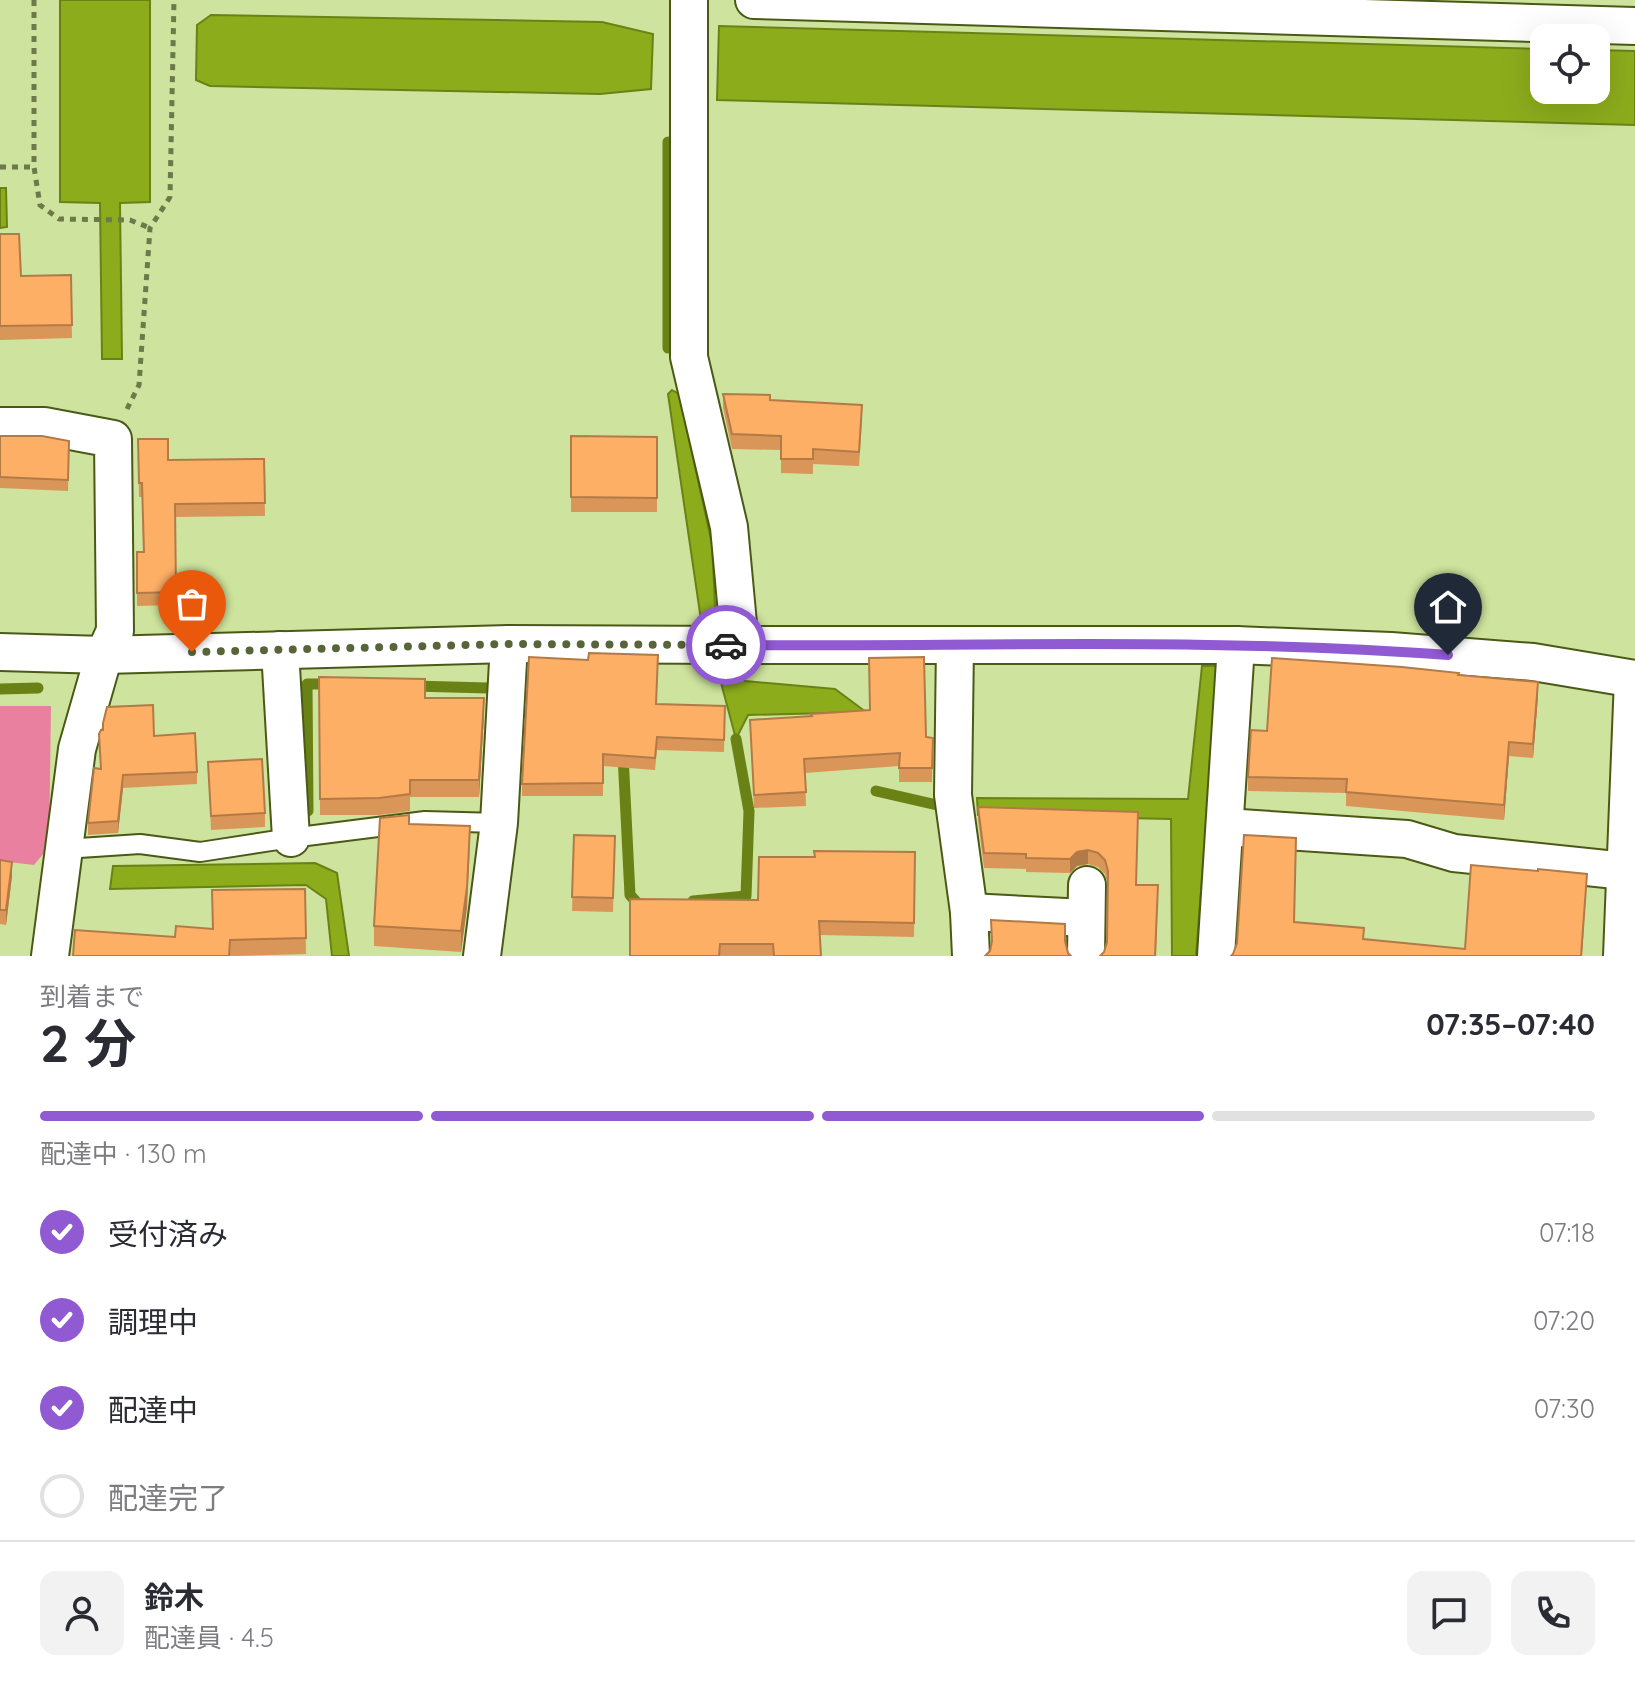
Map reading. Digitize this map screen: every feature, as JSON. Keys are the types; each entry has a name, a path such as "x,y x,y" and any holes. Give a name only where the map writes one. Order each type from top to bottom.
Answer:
{"street":[{"path":"689,0 689,357 729,527 740,645"},
{"path":"754,0 1635,26"},
{"path":"0,426 44,426 113,439 115,631 104,655 77,749 50,956"},
{"path":"482,956 499,823 509,644"},
{"path":"0,652 104,655 509,644 1236,645 1391,651 1517,661 1634,679 1622,956"},
{"path":"955,645 953,795 969,912 971,956"},
{"path":"1216,956 1236,645"},
{"path":"280,650 291,838"},
{"path":"1225,827 1407,839 1454,853 1625,871"},
{"path":"969,912 1086,901 1086,956"}],"lane":[{"path":"64,849 140,844 200,852 425,821 499,823"}],"path":[{"path":"34,0 34,167 40,205 59,219 130,220 150,228"},
{"path":"113,439 139,385 150,228 170,197 174,0"},
{"path":"0,167 34,167"}],"shaded area":[{"path":"60,0 150,0 150,202 120,203 122,359 102,359 100,203 60,202"},
{"path":"211,15 602,22 653,34 651,89 600,94 210,86 196,80 197,25"},
{"path":"719,26 1530,49 1530,104 1610,104 1610,50 1635,51 1635,125 717,100"},
{"path":"0,188 6,188 7,227 0,228"},
{"path":"672,390 679,394 712,544 716,626 702,627 668,394"},
{"path":"716,664 733,664 745,681 835,689 866,712 748,715 736,739"},
{"path":"1202,666 1218,666 1196,956 1172,956 1171,819 978,815 977,798 1188,799"},
{"path":"0,706 51,706 49,847 34,865 0,861"},
{"path":"315,863 337,873 349,956 332,956 326,899 306,885 110,889 113,866"}],"building":[{"path":"0,234 19,234 21,276 71,275 72,325 0,326"},
{"path":"723,394 770,395 770,400 862,405 859,452 813,449 813,459 781,459 781,436 732,434"},
{"path":"0,436 42,436 69,441 68,480 0,477"},
{"path":"571,436 657,437 657,498 571,497"},
{"path":"138,439 168,439 168,460 264,459 265,503 175,504 176,592 137,593 137,552 144,552"},
{"path":"589,653 658,655 656,704 725,706 724,740 657,737 655,758 603,754 603,783 522,784 529,657 588,660"},
{"path":"924,657 926,737 933,738 932,768 899,768 900,753 804,759 806,792 754,795 750,720 870,710 869,658"},
{"path":"1272,658 1402,667 1538,682 1533,744 1509,742 1504,805 1346,792 1347,779 1248,777 1251,730 1267,731"},
{"path":"319,677 425,679 425,698 484,698 479,780 410,780 410,794 320,799"},
{"path":"153,705 154,736 195,733 197,772 123,775 118,821 88,823 94,768 101,769 99,734 103,730 107,707"},
{"path":"262,759 265,813 211,816 208,762"},
{"path":"978,807 1138,812 1136,885 1158,885 1155,956 1100,956 1107,942 1108,871 1105,860 1098,853 1088,850 1077,852 1070,859 984,853"},
{"path":"409,815 409,824 470,826 461,931 374,926 380,818"},
{"path":"574,835 615,836 613,898 572,897"},
{"path":"1244,835 1296,838 1294,922 1364,928 1363,939 1465,949 1471,865 1587,874 1581,956 1231,956 1237,943"},
{"path":"814,851 915,852 914,923 819,921 821,956 774,956 773,944 720,944 719,956 630,956 630,899 758,900 759,857 815,857"},
{"path":"0,860 12,862 6,910 0,910"},
{"path":"305,889 306,938 230,940 229,956 73,956 75,930 175,937 176,926 213,929 212,890"},
{"path":"991,920 1065,924 1065,941 1071,956 985,956 990,951 992,941"}],"waterway":[{"path":"668,142 668,348"},
{"path":"308,811 307,684 331,684"},
{"path":"413,686 488,688"},
{"path":"0,689 38,688"},
{"path":"693,901 746,896 749,811 736,739"},
{"path":"623,755 630,895 640,906 644,905"},
{"path":"876,791 937,805"}],"way so far":[{"path":"192,652 509,644 726,645"}],"route":[{"path":"726,645 1236,645 1448,655"}]}
